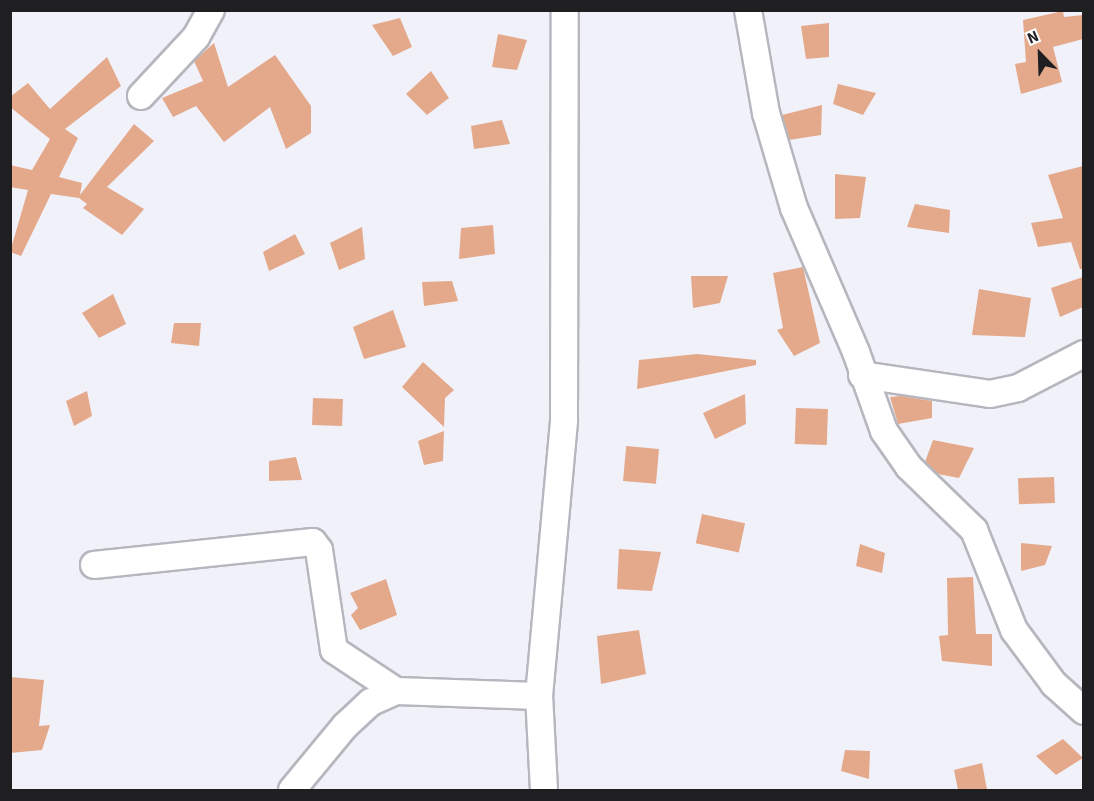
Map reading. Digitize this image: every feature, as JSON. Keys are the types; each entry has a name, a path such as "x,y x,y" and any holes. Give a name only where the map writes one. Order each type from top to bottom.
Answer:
{"street":[{"path":"141,96 196,37 211,10"},
{"path":"544,790 539,696 564,420 565,10"},
{"path":"748,10 772,139 794,208 884,431 909,467 974,530 1014,630 1031,657 1083,711"},
{"path":"862,375 990,394 1018,388 1083,354"},
{"path":"94,565 313,542 319,550 334,650 396,691"},
{"path":"292,790 345,726 371,702 396,691 539,696"}],"building":[{"path":"1063,11 1064,17 1083,15 1083,39 1053,47 1062,82 1021,94 1015,64 1026,62 1023,20"},
{"path":"400,18 412,47 393,56 372,25"},
{"path":"829,23 829,57 806,59 801,26"},
{"path":"498,34 527,40 517,70 492,67"},
{"path":"214,43 228,87 275,55 311,106 311,133 286,149 270,107 224,142 196,106 173,117 162,98 203,81 194,61"},
{"path":"107,57 121,86 65,129 78,138 59,177 82,183 80,195 134,124 154,141 107,187 144,209 122,235 83,208 87,204 79,198 51,194 21,256 10,252 28,190 10,187 10,165 32,170 50,139 10,107 10,97 28,83 50,109"},
{"path":"431,71 449,98 427,115 406,94"},
{"path":"838,84 876,93 863,115 833,104"},
{"path":"822,105 821,135 789,140 782,115"},
{"path":"502,120 510,144 474,149 471,126"},
{"path":"1083,166 1083,269 1080,269 1071,242 1038,247 1031,223 1063,218 1048,175"},
{"path":"835,174 866,177 860,218 835,219"},
{"path":"915,204 950,210 949,233 907,227"},
{"path":"493,225 495,254 459,259 461,228"},
{"path":"362,227 365,259 339,270 330,243"},
{"path":"295,234 305,254 269,271 263,252"},
{"path":"803,267 820,343 794,356 777,330 783,328 773,273"},
{"path":"691,276 728,276 720,303 693,308"},
{"path":"1083,277 1083,307 1060,317 1051,288"},
{"path":"452,281 458,301 424,306 422,282"},
{"path":"979,289 1031,298 1025,337 972,335"},
{"path":"113,294 126,324 99,338 82,313"},
{"path":"393,310 406,347 364,359 353,327"},
{"path":"174,323 201,323 199,346 171,343"},
{"path":"697,354 756,360 756,365 637,389 639,360"},
{"path":"423,362 454,390 445,398 444,427 402,387"},
{"path":"87,391 92,416 74,426 66,401"},
{"path":"745,394 746,424 715,439 703,413"},
{"path":"901,396 932,401 932,418 898,424 890,397"},
{"path":"313,398 343,399 342,426 312,425"},
{"path":"796,408 828,409 827,445 795,444"},
{"path":"444,431 443,461 424,465 418,441"},
{"path":"933,440 974,448 959,478 938,474 925,462"},
{"path":"626,446 659,449 656,484 623,481"},
{"path":"296,457 302,480 269,481 269,461"},
{"path":"1054,477 1055,503 1019,504 1018,478"},
{"path":"702,514 745,523 739,552 696,543"},
{"path":"1021,543 1052,546 1045,565 1021,571"},
{"path":"860,544 885,553 882,573 856,566"},
{"path":"619,549 661,552 652,591 617,589"},
{"path":"973,577 976,634 992,634 992,666 942,661 939,636 948,635 947,578"},
{"path":"386,579 397,615 360,630 351,615 358,608 350,593"},
{"path":"639,630 646,674 601,684 597,636"},
{"path":"10,677 44,680 39,726 50,725 42,750 10,753"},
{"path":"1063,739 1083,758 1056,775 1036,756"},
{"path":"845,750 870,751 869,779 841,771"},
{"path":"982,763 987,790 958,790 954,770"}]}
